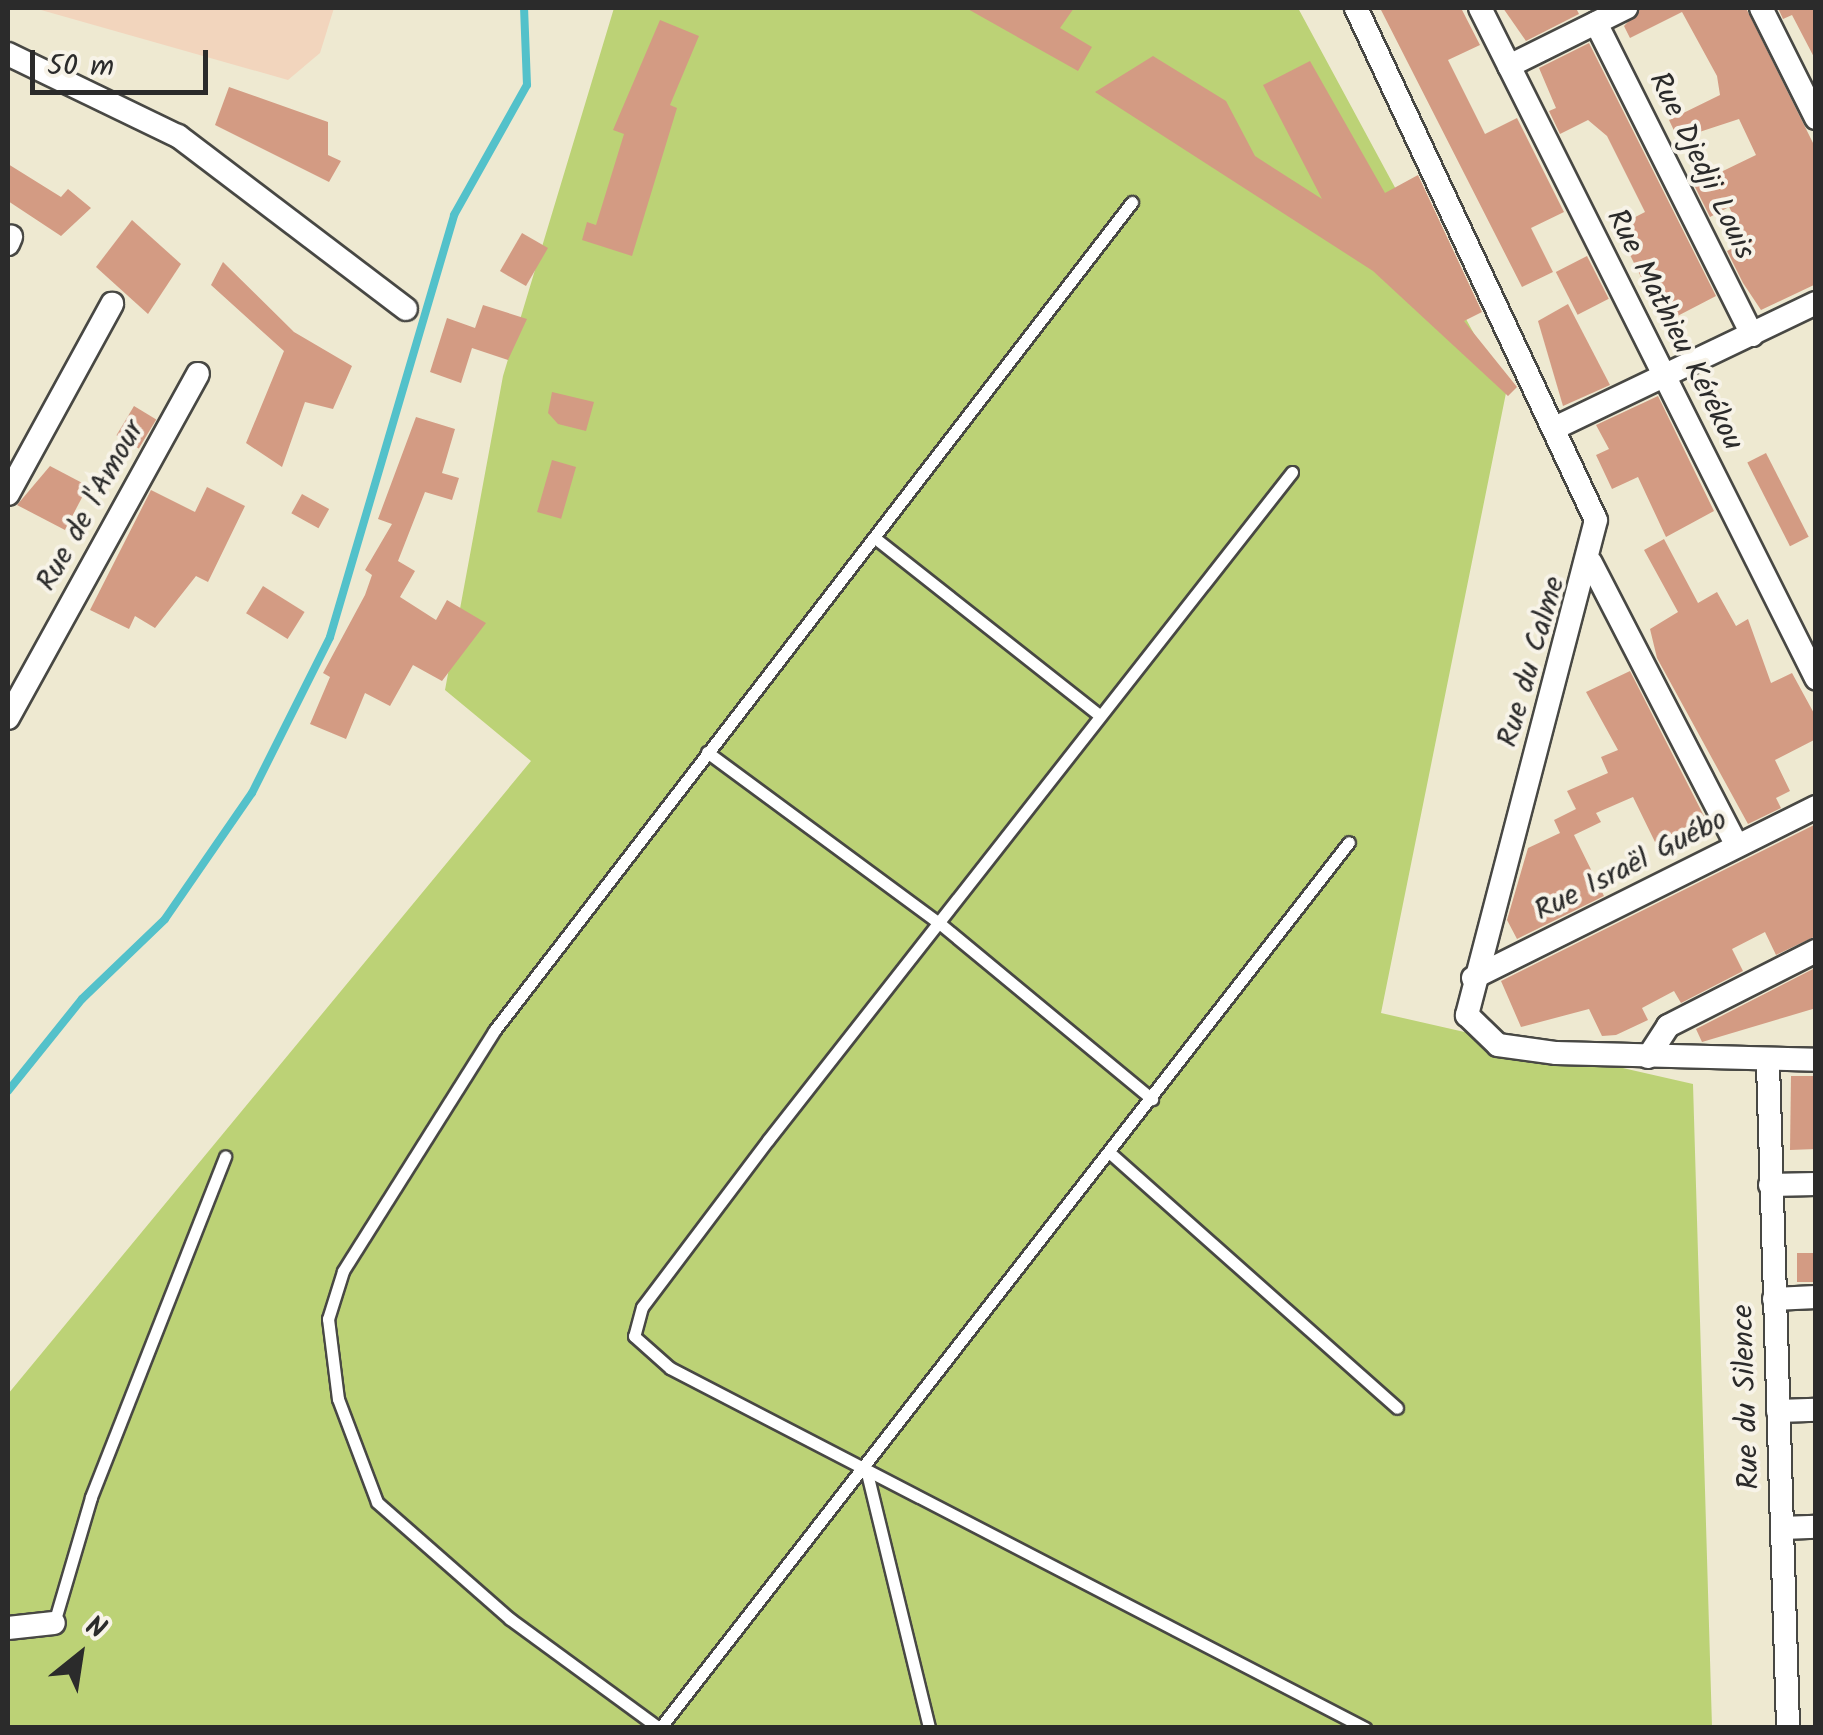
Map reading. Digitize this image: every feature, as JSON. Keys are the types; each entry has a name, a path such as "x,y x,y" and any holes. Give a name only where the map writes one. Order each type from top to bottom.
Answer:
{"street":[{"name":"Rue du Calme","path":"1356,8 1557,428 1596,520 1591,563 1473,978 1467,1016 1498,1044 1648,1058 1768,1064 1816,1060"},
{"name":"Rue Mathieu Kérékou","path":"1480,8 1816,678"},
{"path":"1509,66 1626,8"},
{"path":"1761,8 1814,113"},
{"name":"Rue Djedji Louis","path":"1596,22 1752,335"},
{"path":"8,54 178,136 406,308"},
{"path":"1557,428 1666,381 1816,303"},
{"path":"8,494 112,304"},
{"name":"Rue de l'Amour","path":"8,718 198,374"},
{"path":"1591,563 1737,846"},
{"name":"Rue Israël Guébo","path":"1473,978 1816,807"},
{"path":"1648,1058 1668,1026 1816,951"},
{"name":"Rue du Silence","path":"1768,1064 1788,1728"},
{"path":"1770,1186 1816,1184"},
{"path":"1774,1298 1816,1297"},
{"path":"1778,1411 1816,1410"},
{"path":"1782,1528 1816,1527"},
{"path":"8,1628 54,1622"}],"lane":[{"path":"1132,202 708,752 412,1150 351,1254 328,1319 338,1399 377,1502 510,1618 659,1728 866,1472 1349,842"},
{"path":"1292,472 938,922 634,1324 644,1350 670,1368 1366,1728"},
{"path":"876,538 1099,715"},
{"path":"708,752 938,922 1152,1100"},
{"path":"1109,1152 1396,1408"},
{"path":"54,1622 91,1497 225,1156"},
{"path":"866,1472 928,1728"}],"shaded area":[{"path":"34,8 334,8 320,53 288,80"}],"green space":[{"path":"614,8 1298,8 1506,393 1381,1013 1693,1084 1712,1727 8,1728 8,1394 531,761 445,690 503,376"}],"building":[{"path":"966,8 1074,8 1060,28 1092,47 1078,71"},
{"path":"1380,8 1461,8 1480,45 1448,60 1485,134 1517,118 1564,212 1531,228 1553,272 1522,287"},
{"path":"1503,8 1576,8 1579,14 1526,41"},
{"path":"1641,8 1746,8 1816,149 1816,284 1761,310 1743,283 1727,251 1747,241 1729,207 1710,217 1694,185 1756,155 1739,119 1678,139 1669,120 1720,95 1717,76 1682,12 1630,38 1624,26"},
{"path":"1778,8 1816,8 1816,61 1792,15 1783,19"},
{"path":"660,20 699,36 670,105 677,108 632,256 582,240 587,222 596,225 624,134 613,130"},
{"path":"1589,43 1716,296 1664,323 1616,227 1645,212 1607,136 1588,120 1560,134 1549,111 1556,108 1539,68"},
{"path":"1153,56 1226,101 1255,156 1322,199 1263,85 1310,61 1385,193 1418,175 1482,312 1464,321 1517,387 1508,396 1373,271 1095,92"},
{"path":"229,87 328,122 328,155 341,161 329,182 215,125"},
{"path":"8,164 61,197 68,189 91,208 61,236 8,201"},
{"path":"132,220 181,264 148,314 96,267"},
{"path":"522,233 548,248 526,286 500,271"},
{"path":"1587,256 1609,299 1578,315 1556,272"},
{"path":"223,262 294,332 352,366 333,409 305,402 282,467 246,443 284,351 211,285"},
{"path":"1568,304 1610,385 1563,406 1538,321"},
{"path":"483,305 527,319 508,360 472,348 461,383 430,372 447,318 475,328"},
{"path":"552,392 594,402 586,431 558,424 548,413"},
{"path":"1658,396 1714,511 1666,537 1638,477 1612,489 1596,455 1609,449 1596,425"},
{"path":"134,406 156,419 139,449 116,435"},
{"path":"416,417 455,429 442,473 459,478 452,500 425,492 398,561 415,571 400,597 436,620 447,600 486,623 442,681 413,665 390,706 365,693 346,739 310,724 330,677 323,673 365,595 372,575 365,570 392,524 378,519"},
{"path":"1766,453 1809,537 1790,546 1747,463"},
{"path":"552,460 576,467 561,519 537,512"},
{"path":"50,466 88,486 65,530 17,505"},
{"path":"207,487 245,506 208,582 196,576 155,628 135,616 129,629 90,610 151,490 195,512"},
{"path":"302,494 329,509 318,528 291,513"},
{"path":"1664,539 1698,603 1717,592 1736,626 1748,619 1771,683 1792,673 1816,717 1816,739 1775,760 1790,791 1776,798 1781,808 1748,824 1657,658 1650,629 1678,612 1644,550"},
{"path":"263,586 305,612 288,639 246,613"},
{"path":"1630,671 1705,818 1655,842 1633,797 1596,813 1601,822 1574,835 1604,896 1517,939 1507,920 1528,848 1560,833 1554,820 1576,809 1567,791 1608,773 1601,757 1618,750 1586,692"},
{"path":"1816,824 1816,936 1776,955 1765,932 1732,949 1743,971 1681,1003 1674,991 1642,1008 1648,1020 1616,1035 1602,1036 1589,1009 1521,1027 1501,981"},
{"path":"1813,969 1816,1008 1702,1042 1696,1029"},
{"path":"1791,1076 1813,1076 1816,1149 1790,1150"},
{"path":"1797,1253 1816,1253 1816,1282 1797,1282"}],"waterway":[{"path":"8,1091 82,999 165,919 252,793 330,637 454,215 527,85 524,8"}]}
